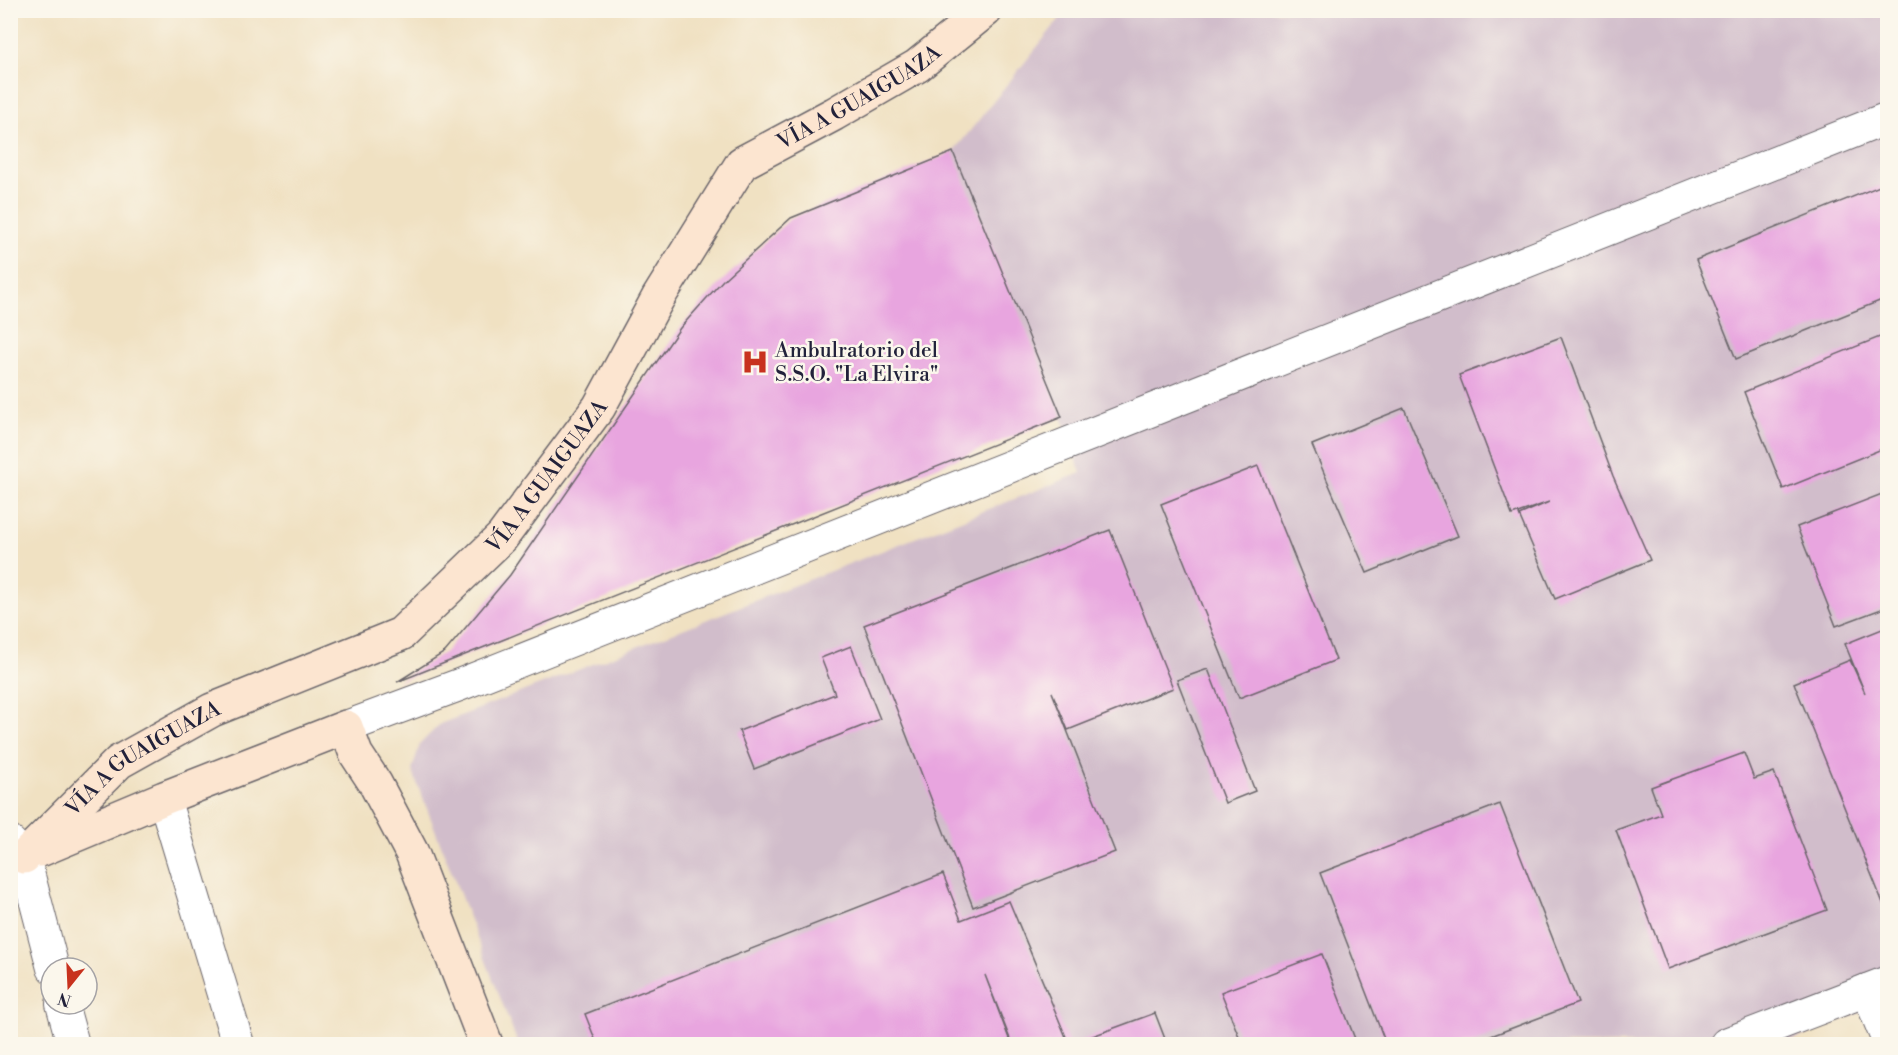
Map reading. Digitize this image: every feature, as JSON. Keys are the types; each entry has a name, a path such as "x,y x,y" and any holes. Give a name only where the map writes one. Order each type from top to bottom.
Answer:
{"main road":[{"name":"VÍA A GUAIGUAZA","path":"15,855 119,762 213,710 401,634 502,537 599,406 658,298 742,163 917,66 986,10"},
{"path":"15,855 346,727 356,754 375,783 412,854 486,1044"}],"street":[{"path":"346,727 482,676 1887,118"},
{"path":"164,798 238,1044"},
{"path":"15,855 49,956"},
{"path":"1726,1044 1877,986 1887,1041"},
{"path":"65,1016 73,1044"}],"shaded area":[{"path":"1066,11 1887,11 1887,1001 1784,1044 518,1044 412,770 420,744 440,724 1081,473 1062,417 953,152"}],"building":[{"path":"953,152 1062,417 397,682 445,652 510,575 680,328 723,280 791,218"},
{"path":"1887,183 1887,298 1736,359 1696,260"},
{"path":"1887,334 1887,447 1783,489 1744,392"},
{"path":"1561,337 1613,476 1650,560 1555,599 1519,515 1549,502 1512,515 1459,375"},
{"path":"1404,408 1458,536 1367,573 1312,445"},
{"path":"1258,466 1336,660 1239,698 1161,504"},
{"path":"1887,492 1887,607 1836,626 1797,527"},
{"path":"1110,530 1173,688 1068,730 1052,692 1115,852 973,907 864,625"},
{"path":"1887,627 1887,913 1794,683 1850,660 1865,693 1845,644"},
{"path":"851,646 880,719 754,769 739,731 835,694 821,658"},
{"path":"1208,669 1255,791 1225,803 1177,680"},
{"path":"1744,753 1754,779 1774,772 1827,910 1668,969 1616,830 1661,814 1651,787"},
{"path":"1500,804 1578,1003 1470,1044 1386,1044 1320,873"},
{"path":"943,874 961,920 1009,901 1069,1044 1012,1044 985,975 1011,1044 597,1044 585,1014"},
{"path":"1322,954 1357,1044 1242,1044 1221,992"},
{"path":"1155,1013 1167,1044 1071,1044"}],"place":[{"name":"Ambulratorio del S.S.O. \"La Elvira\"","path":"755,362"}]}
